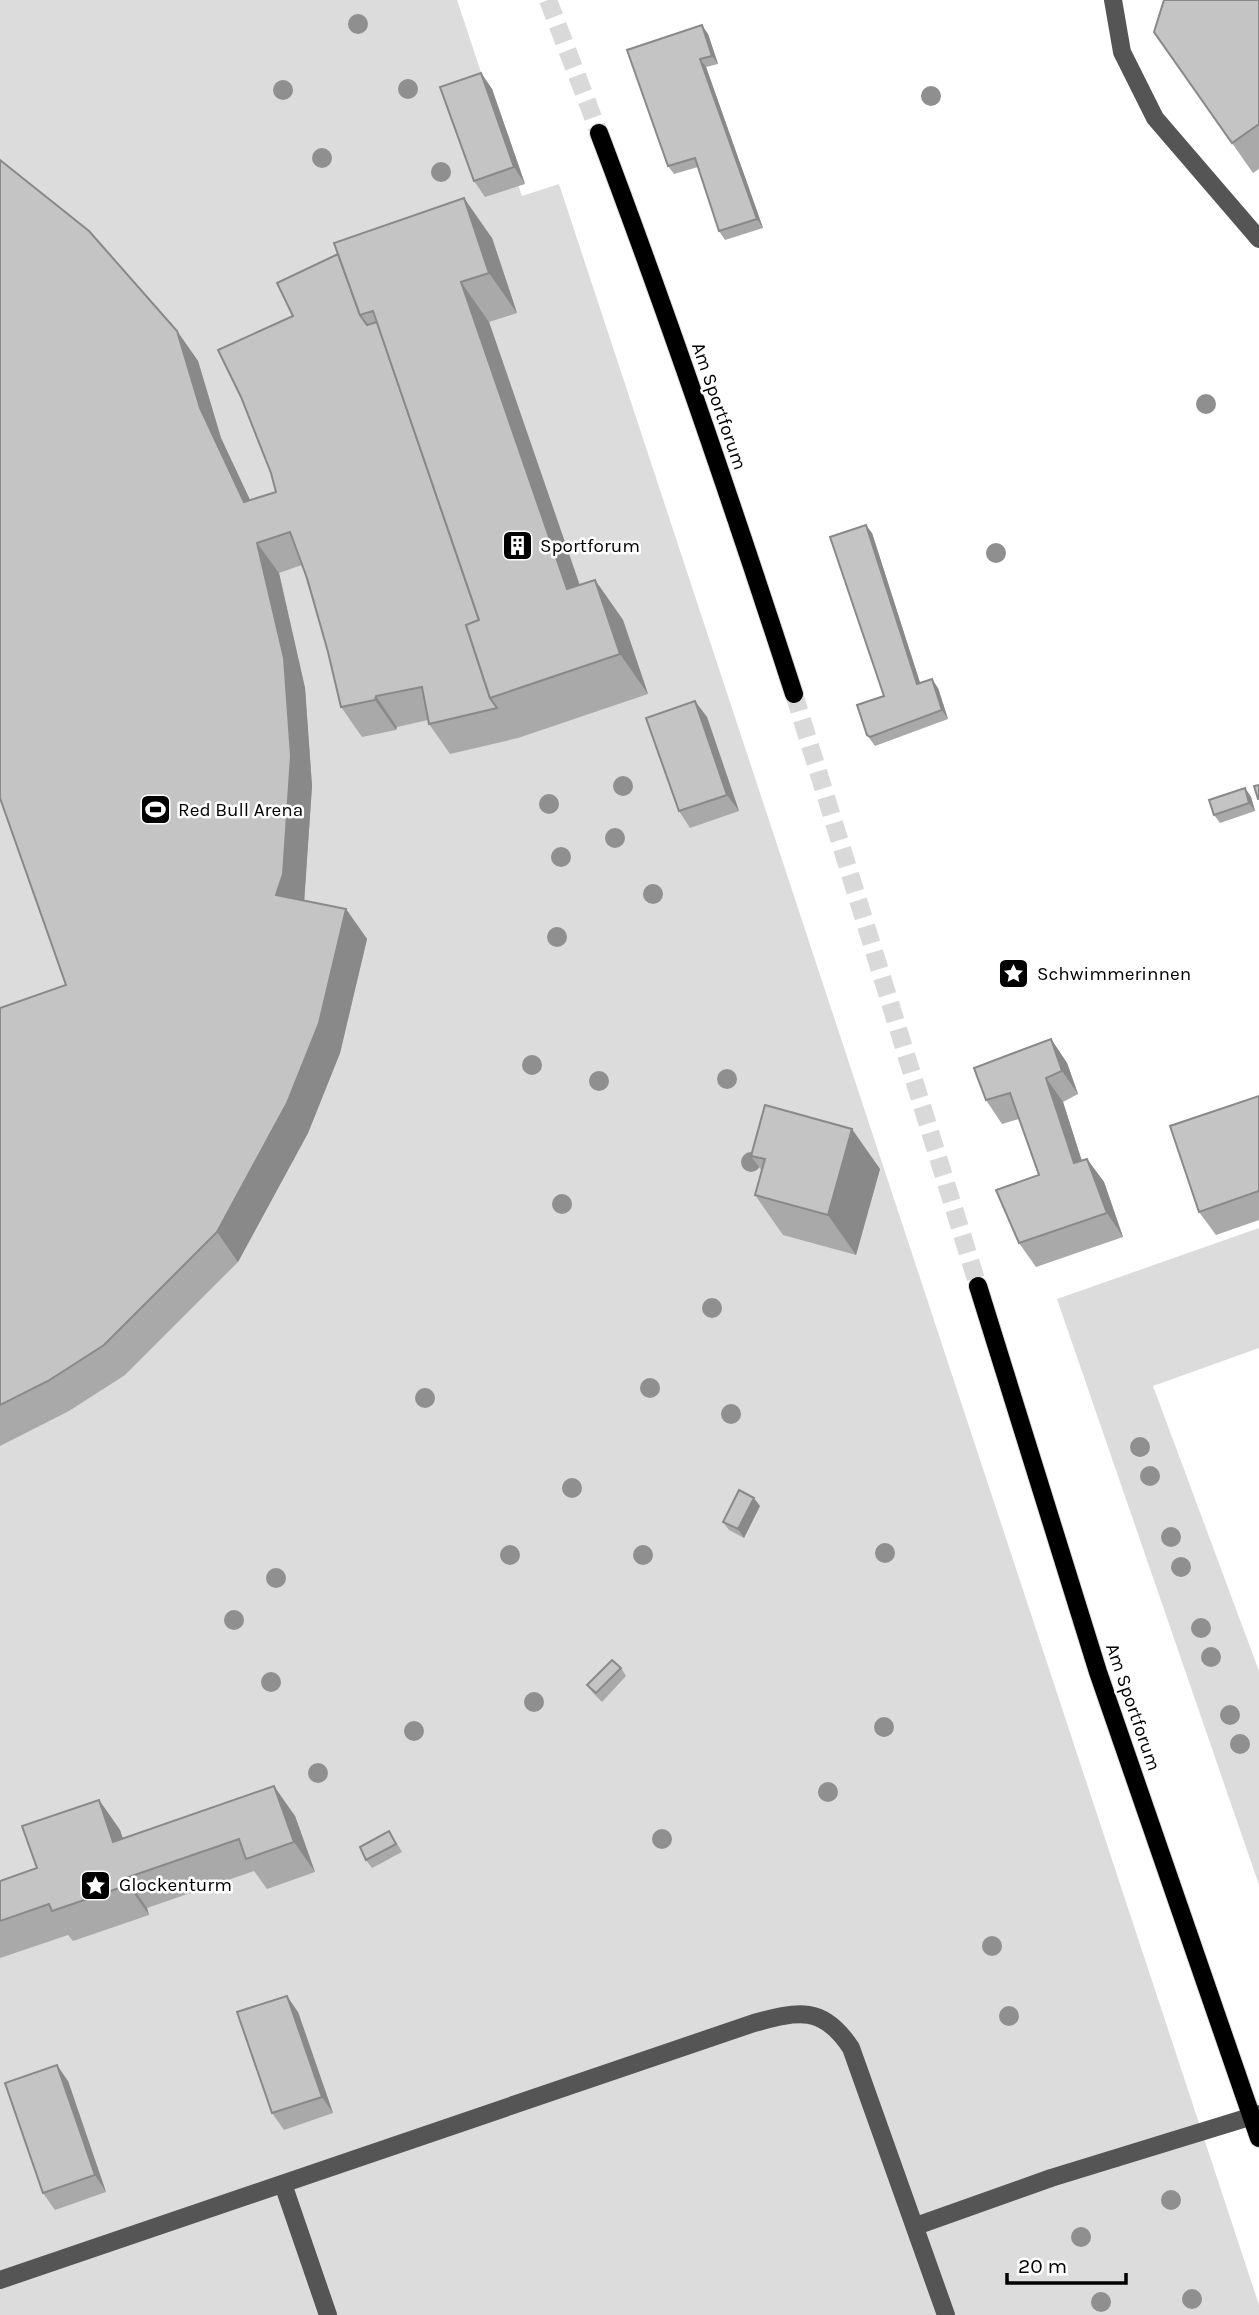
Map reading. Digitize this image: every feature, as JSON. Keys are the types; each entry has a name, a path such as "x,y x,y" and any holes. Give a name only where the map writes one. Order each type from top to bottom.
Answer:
{"main road":[{"name":"Am Sportforum","path":"599,133 701,415 794,694"},
{"name":"Am Sportforum","path":"978,1286 1098,1672 1255,2115 1259,2138"}],"street":[{"path":"1113,0 1122,52 1155,117 1259,239"},
{"path":"0,2280 754,2023 789,2013 809,2013 834,2026 851,2048 946,2315"},
{"path":"916,2226 1051,2178 1255,2115"},
{"path":"283,2184 328,2315"}],"shaded area":[{"path":"0,0 457,0 522,196 559,184 1259,2305 1259,2315 0,2315"},
{"path":"1259,1228 1259,1348 1153,1386 1259,1671 1259,1885 1057,1299"}],"building":[{"path":"1164,0 1259,0 1259,124 1232,143 1154,32"},
{"path":"702,25 712,56 700,59 757,219 719,231 695,158 668,166 627,50"},
{"path":"481,73 514,167 474,181 440,87"},
{"name":"Red Bull Arena","path":"0,160 89,231 177,331 200,408 244,502 276,492 241,397 218,350 293,316 277,283 338,254 360,315 367,325 377,322 479,620 466,625 490,698 497,708 429,724 422,687 376,696 375,700 341,707 307,578 290,532 257,543 284,658 291,756 283,874 276,895 346,909 319,1023 287,1103 217,1232 104,1345 48,1381 0,1405 0,1008 66,985 0,798"},
{"name":"Sportforum","path":"464,198 489,273 461,282 567,589 595,580 620,654 490,698 466,625 479,620 373,311 360,315 334,243"},
{"path":"866,525 917,684 932,679 942,710 870,737 857,705 884,696 830,537"},
{"path":"695,701 727,795 679,811 646,718"},
{"path":"1259,785 1259,799 1258,799 1254,786"},
{"path":"1245,788 1249,803 1214,815 1209,800"},
{"path":"1051,1039 1062,1071 1046,1078 1074,1163 1087,1159 1107,1213 1019,1243 996,1190 1039,1175 1010,1093 986,1100 974,1068"},
{"path":"1259,1096 1259,1191 1199,1212 1170,1126"},
{"path":"765,1105 852,1129 828,1215 755,1195 765,1159 751,1156"},
{"path":"739,1490 754,1498 738,1529 723,1522"},
{"path":"612,1660 621,1668 596,1693 587,1685"},
{"path":"274,1786 294,1842 246,1859 239,1839 126,1878 128,1885 52,1911 49,1904 0,1921 0,1881 37,1868 22,1826 99,1800 113,1842"},
{"path":"389,1831 396,1844 366,1860 360,1847"},
{"path":"287,1996 322,2097 272,2113 237,2012"},
{"path":"57,2065 95,2175 43,2193 5,2083"}],"tunnel":[{"path":"548,0 599,133"},
{"path":"794,694 978,1286"}],"place":[{"name":"Sportforum","path":"517,546"},
{"name":"Red Bull Arena","path":"155,810"},
{"name":"Schwimmerinnen","path":"1014,974"},
{"name":"Glockenturm","path":"96,1885"}]}
